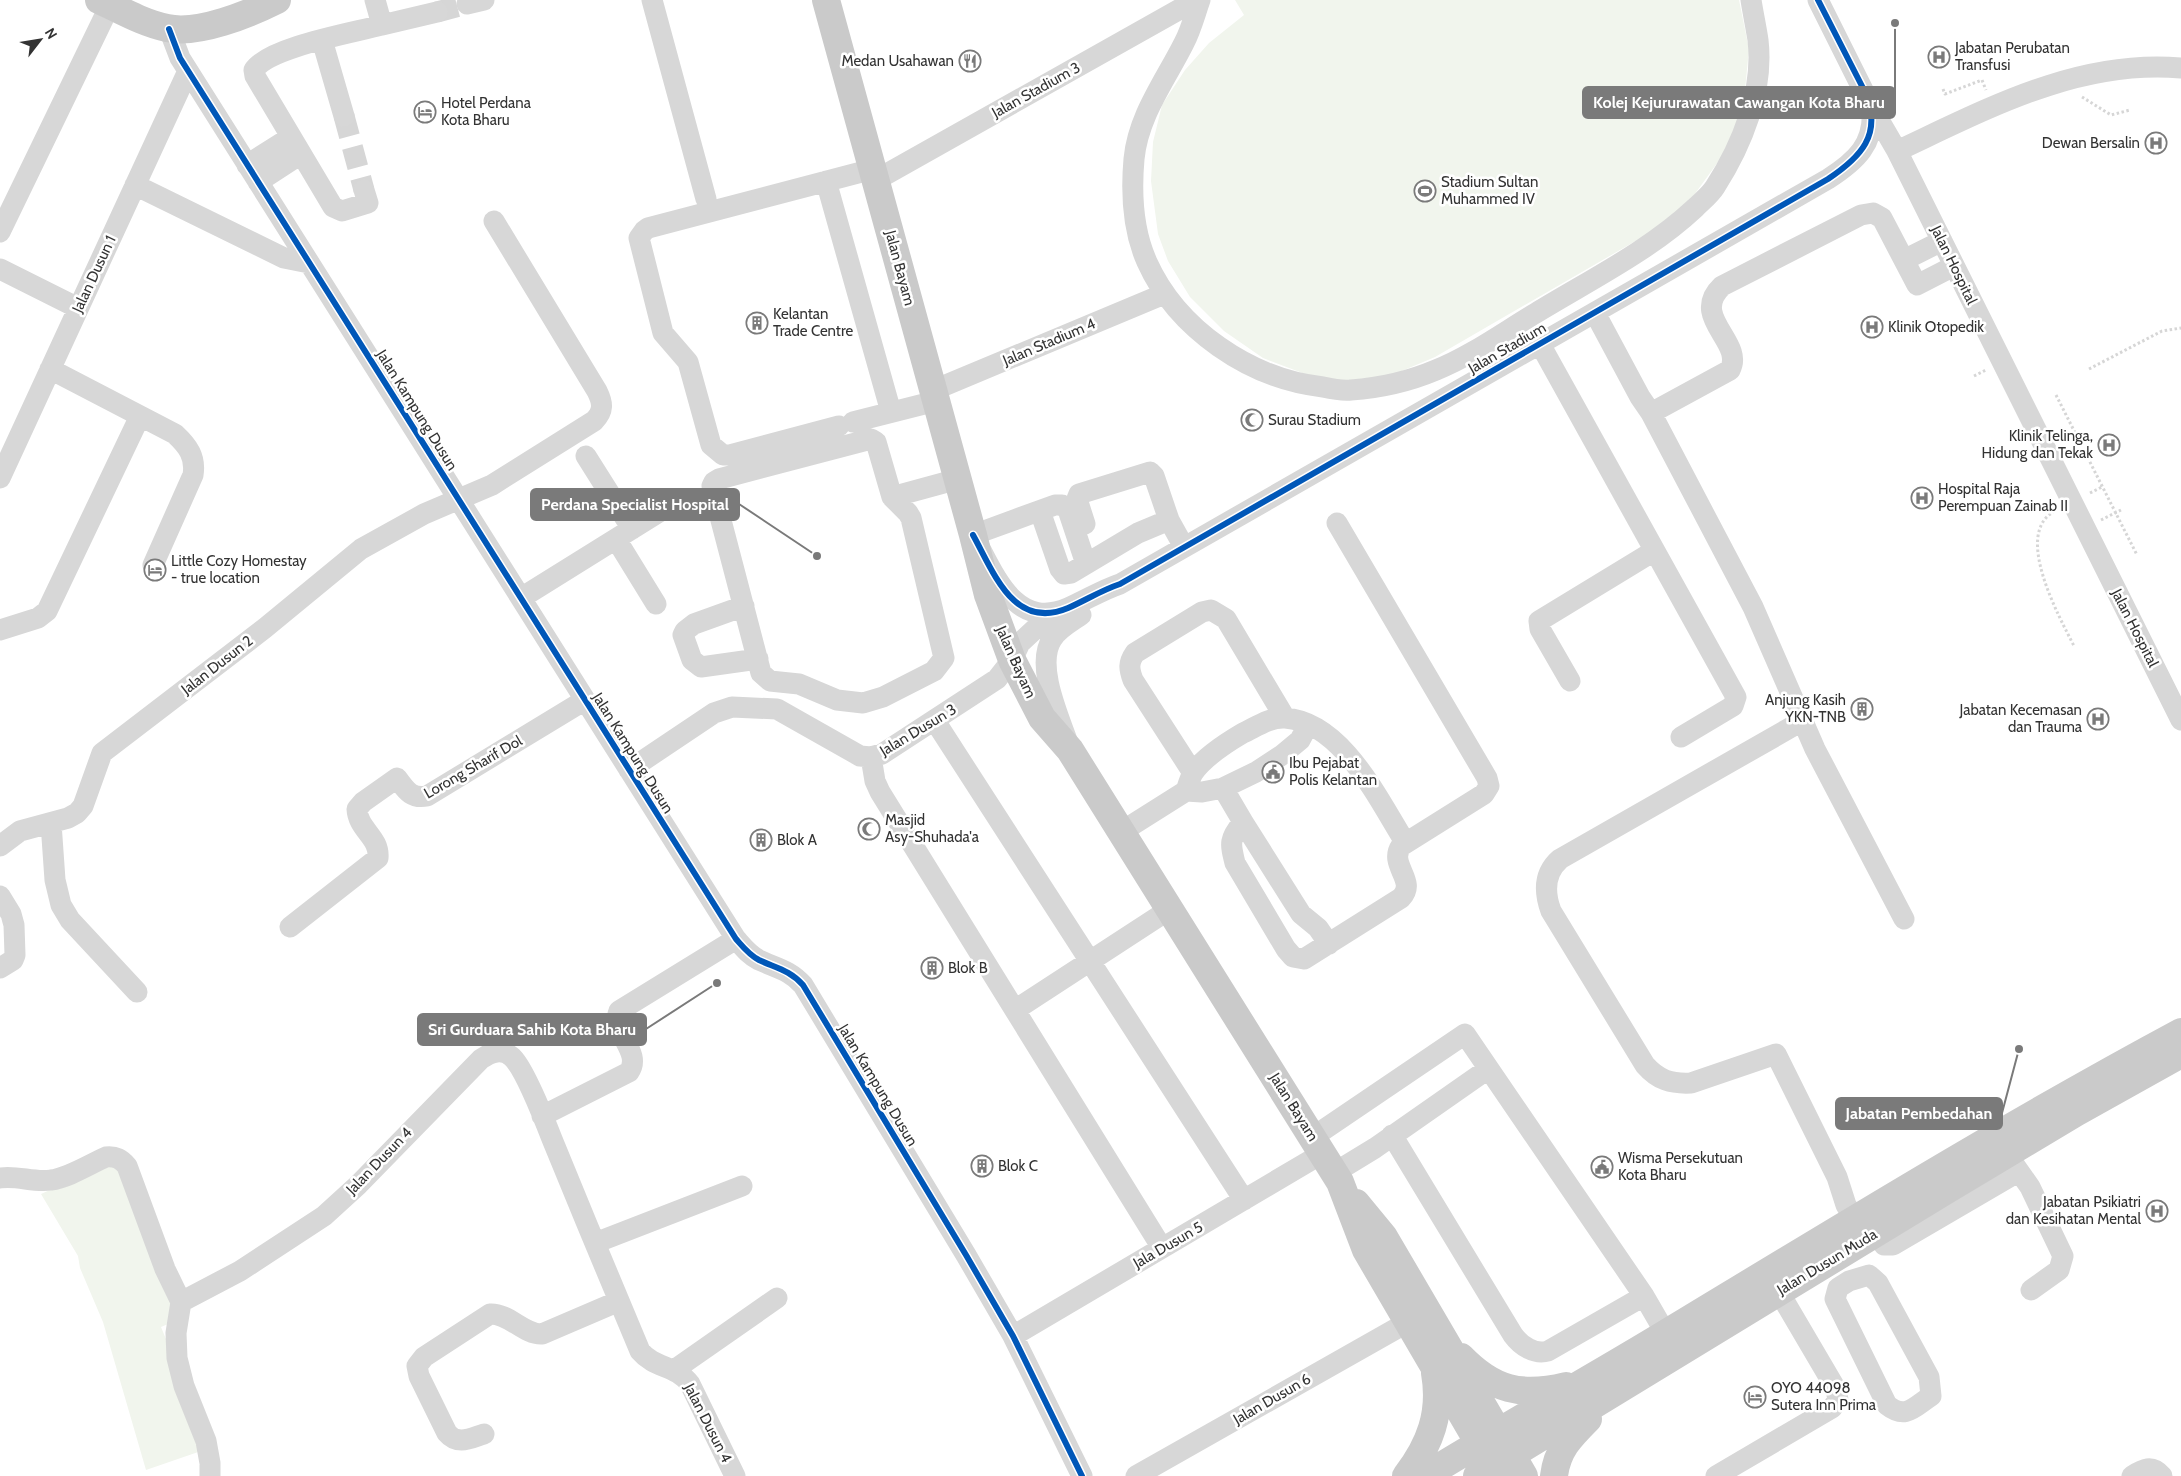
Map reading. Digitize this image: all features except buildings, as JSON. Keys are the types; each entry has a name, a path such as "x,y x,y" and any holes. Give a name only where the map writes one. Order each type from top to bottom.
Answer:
{"main road":[{"path":"136,0 160,9 179,12 198,11 242,0"},
{"path":"105,2 149,23 169,29 206,26 253,12 277,0"},
{"name":"Jalan Bayam","path":"826,0 974,535 988,595 1012,660 1042,718 1070,750 1327,1161 1366,1250 1433,1365 1488,1437"},
{"path":"1554,1476 1558,1455 1611,1380 1666,1334 1865,1226 1965,1153 2181,1032"},
{"name":"Jalan Dusun Muda","path":"1500,1470 1611,1380 1780,1292 1842,1270 1865,1226 1950,1200 2012,1163 2181,1054"},
{"path":"1327,1161 1384,1238 1436,1326 1488,1437 1500,1470"},
{"path":"1436,1326 1476,1372 1507,1389 1526,1391 1548,1390 1611,1380"},
{"path":"1406,1476 1427,1444 1434,1426 1438,1407 1438,1389 1433,1365"},
{"path":"1425,1476 1488,1437 1611,1380"}],"street":[{"path":"375,0 382,26"},
{"path":"652,0 706,198"},
{"name":"Jalan Stadium 3","path":"846,424 730,455 723,455 717,452 708,438 688,362 663,333 639,243 641,234 648,228 826,181 874,175 1196,0"},
{"path":"1200,0 1183,45 1158,88 1145,118 1135,156 1133,186 1135,222 1145,260 1164,294 1188,321 1223,349 1259,371 1305,386 1349,390 1401,381 1436,370 1467,354 1638,252 1676,226 1714,190 1734,153 1750,116 1758,81 1758,42 1751,0"},
{"path":"0,232 105,2"},
{"name":"Jalan Hospital","path":"1822,2 1872,108 1897,151 2181,720"},
{"path":"364,190 368,203 337,210 329,202 255,76 254,70 258,65 282,52 322,40 437,12"},
{"name":"Jalan Kampung Dusun","path":"169,29 175,49 188,71 736,939 746,952 759,960 794,975 803,985 1013,1336 1082,1476"},
{"path":"322,40 344,116"},
{"path":"1897,151 2012,97 2037,88 2085,75 2122,70 2181,68"},
{"name":"Jalan Dusun 1","path":"1,471 188,71"},
{"name":"Jalan Stadium","path":"1120,584 1843,170 1862,150 1870,137 1873,123 1872,108"},
{"path":"253,173 296,146"},
{"path":"826,181 891,412"},
{"path":"135,185 284,258 309,263"},
{"path":"1651,413 1730,370 1733,360 1732,355 1712,315 1711,307 1716,291 1722,286 1867,213 1878,214 1882,218 1917,285 1954,266"},
{"name":"Jalan Dusun 2","path":"0,846 20,831 73,816 83,806 99,759 105,751 265,628 361,549 424,514 492,485 594,421 600,415 602,406 597,391 494,221"},
{"path":"1904,260 1942,241"},
{"path":"0,269 78,308"},
{"name":"Jalan Stadium 4","path":"846,424 891,412 935,395 1164,294"},
{"path":"1595,312 1640,397 1651,413 1758,618 1802,721 1904,919"},
{"path":"1535,313 1545,341 1654,551 1736,697 1733,706 1681,737"},
{"path":"50,369 175,434 191,451 195,463 194,475 153,564"},
{"path":"0,630 38,618 48,611 140,416"},
{"path":"871,439 876,442 892,497 908,512 911,518 944,652 944,658 940,665 934,671 883,697 863,703 837,700 799,684 770,681 759,666 712,486 714,482 719,478 871,439"},
{"path":"586,456 656,604"},
{"path":"1091,561 1077,499 1078,494 1147,472 1151,472 1168,520 1184,547"},
{"path":"892,497 958,479"},
{"path":"974,535 1040,511 1061,573 1067,575 1138,532 1168,520"},
{"path":"521,598 659,512"},
{"path":"1243,822 1232,836 1231,848 1235,864 1286,948 1293,957 1304,959 1405,895 1408,884 1396,856 1398,850 1405,842 1484,794 1490,786 1337,523"},
{"name":"Jalan Bayam","path":"974,535 1002,587 1021,608 1037,613 1068,608 1099,591 1120,584"},
{"path":"1570,681 1540,629 1539,621 1654,551"},
{"name":"Jalan Bayam","path":"1070,750 1050,688 1046,669 1046,652 1051,639 1062,628 1104,601 1120,584"},
{"path":"744,606 694,624 683,635 692,660 701,668 759,666"},
{"name":"Jalan Dusun 3","path":"629,770 714,713 732,707 777,709 788,713 852,753 860,756 871,757 888,751 997,679 1012,660 1020,643 1035,630 1068,608"},
{"path":"1285,718 1226,619 1211,610 1196,616 1135,653 1130,660 1133,680 1189,782 1202,792 1223,788 1256,772 1282,755 1300,740 1308,725"},
{"path":"748,707 759,666"},
{"name":"Lorong Sharif Dol","path":"290,926 378,858 378,845 358,819 357,808 363,802 397,778 409,794 417,798 427,796 585,700"},
{"path":"1121,832 1189,782 1208,758 1236,737 1266,721 1285,718 1326,733 1342,747 1363,775 1405,842"},
{"path":"935,721 1244,1200"},
{"path":"1802,721 1560,859 1552,866 1548,876 1547,900 1551,911 1640,1057 1654,1075 1677,1084 1691,1083 1776,1054 1840,1182 1846,1205 1865,1226"},
{"path":"871,757 875,781 880,792 1162,1248"},
{"path":"1223,788 1301,914 1318,928 1329,944"},
{"path":"51,823 55,880 61,905 70,920 137,992"},
{"path":"0,896 11,914 14,924 15,955 13,960 0,968"},
{"path":"1015,1010 1170,909"},
{"path":"542,1116 629,1072 632,1067 632,1055 617,1022 620,1012 736,939"},
{"path":"1327,1161 1465,1034 1644,1296 1666,1334"},
{"name":"Jalan Dusun 4","path":"180,1302 240,1271 324,1216 358,1185 481,1058 496,1051 507,1052 514,1058 542,1116 640,1351 647,1360 683,1375 690,1384 735,1476"},
{"path":"1327,1161 1392,1135 1488,1069"},
{"path":"1392,1135 1513,1335 1523,1345 1537,1352 1548,1351 1644,1296"},
{"path":"0,1178 52,1180 106,1157 118,1158 127,1166 165,1269 180,1302 176,1333 177,1358 184,1386 206,1441 210,1462 210,1476"},
{"name":"Jala Dusun 5","path":"1013,1336 1244,1200 1327,1161"},
{"path":"2012,1163 2030,1187 2063,1256 2062,1266 2059,1270 2031,1290"},
{"path":"595,1243 742,1186"},
{"path":"1842,1270 1869,1275 1878,1283 1929,1377 1931,1396 1906,1413 1895,1412 1887,1405 1835,1299 1842,1270"},
{"path":"1716,1476 1832,1408 1838,1400 1836,1389 1780,1292"},
{"path":"674,1370 777,1298"},
{"path":"484,1434 459,1441 447,1433 417,1371 424,1358 490,1314 500,1316 534,1333 542,1334 619,1301"},
{"name":"Jalan Dusun 6","path":"1136,1476 1408,1322"},
{"path":"2132,1476 2146,1468 2156,1470 2162,1476"}],"path":[{"path":"2089,369 2162,331 2181,328"},
{"path":"2056,395 2137,555"},
{"path":"2074,646 2049,596 2038,542 2039,533 2045,519 2051,513 2102,487"}],"shaded area":[{"name":"Stadium Sultan Muhammed IV","path":"1235,0 1739,0 1749,49 1744,100 1731,144 1689,202 1658,228 1435,357 1390,376 1348,382 1305,374 1263,358 1224,331 1190,297 1168,261 1158,234 1151,181 1153,142 1162,105 1185,70 1209,43 1244,15"},
{"path":"110,1163 123,1174 180,1319 161,1327 175,1361 204,1450 146,1470 103,1322 80,1268 78,1256 41,1194"}],"tunnel":[{"path":"437,12 467,4"},
{"path":"344,116 364,190"}],"cycle path":[{"path":"973,535 998,581 1020,605 1033,612 1049,613 1068,608 1120,584 1828,179 1840,171 1859,153 1870,133 1871,121 1866,94 1818,0"},
{"path":"169,29 180,58 736,939 755,958 788,973 803,985 1013,1336 1082,1476"}],"place":[{"name":"Kolej Kejururawatan Cawangan Kota Bharu","path":"1895,23"},
{"name":"Jabatan Perubatan Transfusi","path":"1939,57"},
{"name":"Medan Usahawan","path":"970,61"},
{"name":"Hotel Perdana Kota Bharu","path":"425,112"},
{"name":"Dewan Bersalin","path":"2156,143"},
{"name":"Stadium Sultan Muhammed IV","path":"1425,191"},
{"name":"Kelantan Trade Centre","path":"757,323"},
{"name":"Klinik Otopedik","path":"1872,327"},
{"name":"Surau Stadium","path":"1252,420"},
{"name":"Klinik Telinga, Hidung dan Tekak","path":"2109,445"},
{"name":"Hospital Raja Perempuan Zainab II","path":"1922,498"},
{"name":"Perdana Specialist Hospital","path":"817,556"},
{"name":"Little Cozy Homestay - true location","path":"155,570"},
{"name":"Anjung Kasih YKN-TNB","path":"1862,709"},
{"name":"Jabatan Kecemasan dan Trauma","path":"2098,719"},
{"name":"Ibu Pejabat Polis Kelantan","path":"1273,772"},
{"name":"Masjid Asy-Shuhada'a","path":"869,829"},
{"name":"Blok A","path":"761,840"},
{"name":"Blok B","path":"932,968"},
{"name":"Sri Gurduara Sahib Kota Bharu","path":"717,983"},
{"name":"Jabatan Pembedahan","path":"2019,1049"},
{"name":"Blok C","path":"982,1166"},
{"name":"Wisma Persekutuan Kota Bharu","path":"1602,1167"},
{"name":"Jabatan Psikiatri dan Kesihatan Mental","path":"2157,1211"},
{"name":"OYO 44098 Sutera Inn Prima","path":"1755,1397"}]}
